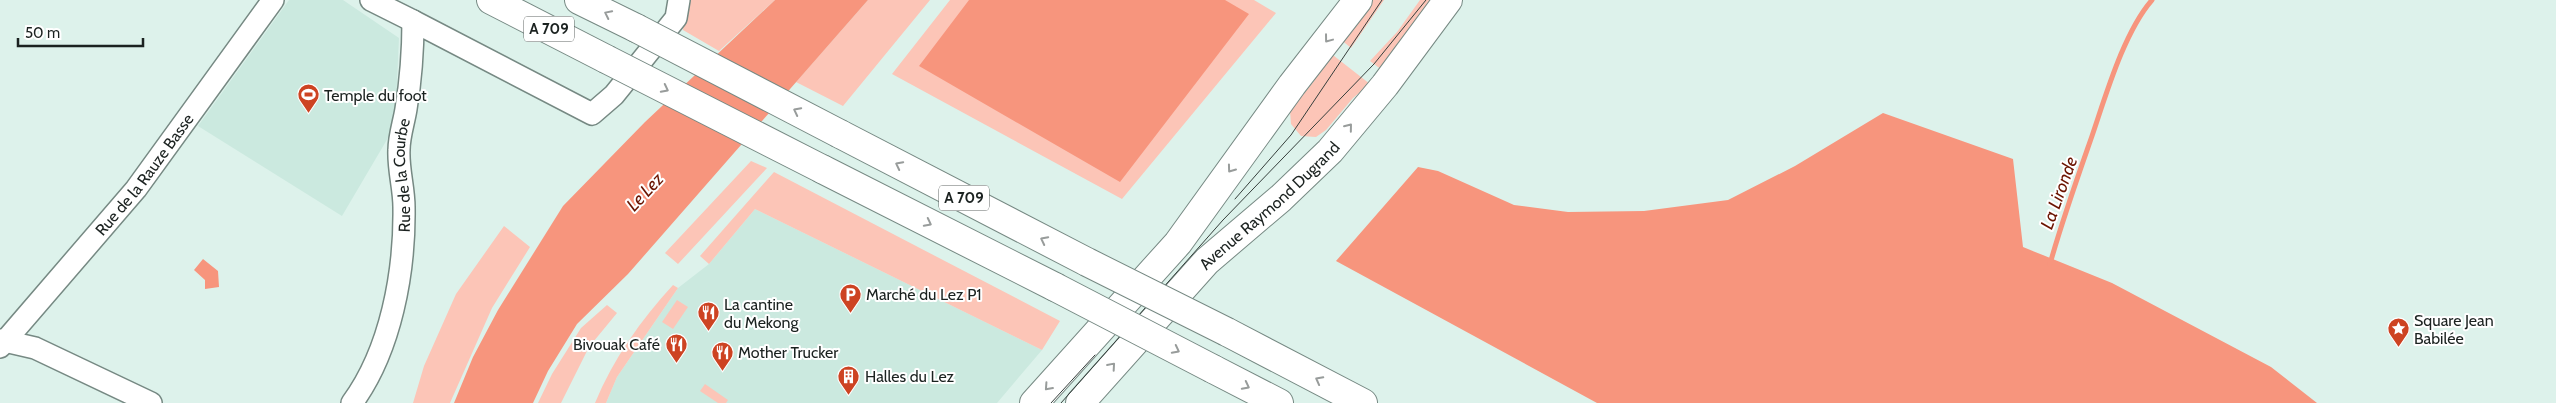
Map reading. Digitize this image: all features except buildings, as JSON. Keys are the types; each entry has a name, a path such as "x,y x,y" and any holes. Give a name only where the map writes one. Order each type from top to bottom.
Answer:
{"main road":[{"name":"A 709","path":"491,0 1278,403"},
{"name":"A 709","path":"579,0 1362,403"},
{"name":"Avenue Raymond Dugrand","path":"1080,403 1207,261 1280,198 1330,151 1390,77 1448,0"},
{"path":"1034,403 1178,243 1292,85 1357,1"}],"street":[{"name":"Rue de la Rauze Basse","path":"2,343 136,189 273,0"},
{"path":"371,0 592,114 614,95 676,18 679,0"},
{"name":"Rue de la Courbe","path":"352,403 359,393 376,357 391,316 400,278 404,247 404,204 399,149 413,64 413,22"},
{"path":"2,343 35,348 152,403"}],"shaded area":[{"path":"289,0 343,0 399,38 395,126 342,216 198,126"},
{"path":"685,0 775,0 719,51 683,30"},
{"path":"868,0 930,0 843,106 796,82"},
{"path":"950,0 1254,0 1276,13 1122,199 892,74"},
{"path":"1367,0 1384,0 1351,48 1339,38"},
{"path":"1420,0 1435,0 1382,70 1370,61 1397,32"},
{"path":"1329,52 1370,84 1353,98 1326,130 1316,137 1301,136 1291,124 1290,111 1314,81"},
{"path":"751,161 767,168 678,264 665,253"},
{"path":"774,172 1060,321 1042,350 755,209 709,264 700,256"},
{"name":"Marché du Lez P1","path":"755,209 1042,350 997,403 606,403 617,377 678,288 709,264"},
{"path":"504,226 530,247 492,308 450,403 413,403 424,366 456,294"},
{"path":"673,285 678,288 617,377 606,403 595,403 619,356 650,312"},
{"path":"677,300 688,307 673,329 662,322"},
{"path":"607,305 617,313 589,347 561,403 538,403 552,374 581,328"},
{"path":"705,384 728,400 726,403 718,403 700,391"}],"water":[{"name":"Le Lez","path":"775,0 868,0 628,274 577,324 548,371 533,403 454,403 473,357 498,310 563,206 645,122"},
{"path":"969,0 1225,0 1249,14 1120,182 919,66"},
{"path":"1883,113 2013,159 2023,247 2112,283 2271,367 2317,403 1597,403 1336,261 1418,167 1438,171 1514,205 1568,212 1644,211 1728,200 1795,166"},
{"path":"203,259 218,271 219,287 205,289 205,280 194,270"}],"waterway":[{"name":"La Lironde","path":"2050,264 2070,200 2124,46 2142,13 2152,0"}],"tram line":[{"path":"1235,199 1291,135 1382,0"},
{"path":"1061,403 1223,220 1374,64 1426,0"},
{"path":"1051,403 1095,355"}],"place":[{"name":"Temple du foot","path":"308,114"},
{"name":"Marché du Lez P1","path":"850,313"},
{"name":"La cantine du Mekong","path":"708,332"},
{"name":"Square Jean Babilée","path":"2398,348"},
{"name":"Bivouak Café","path":"676,363"},
{"name":"Mother Trucker","path":"722,371"},
{"name":"Halles du Lez","path":"849,395"}]}
